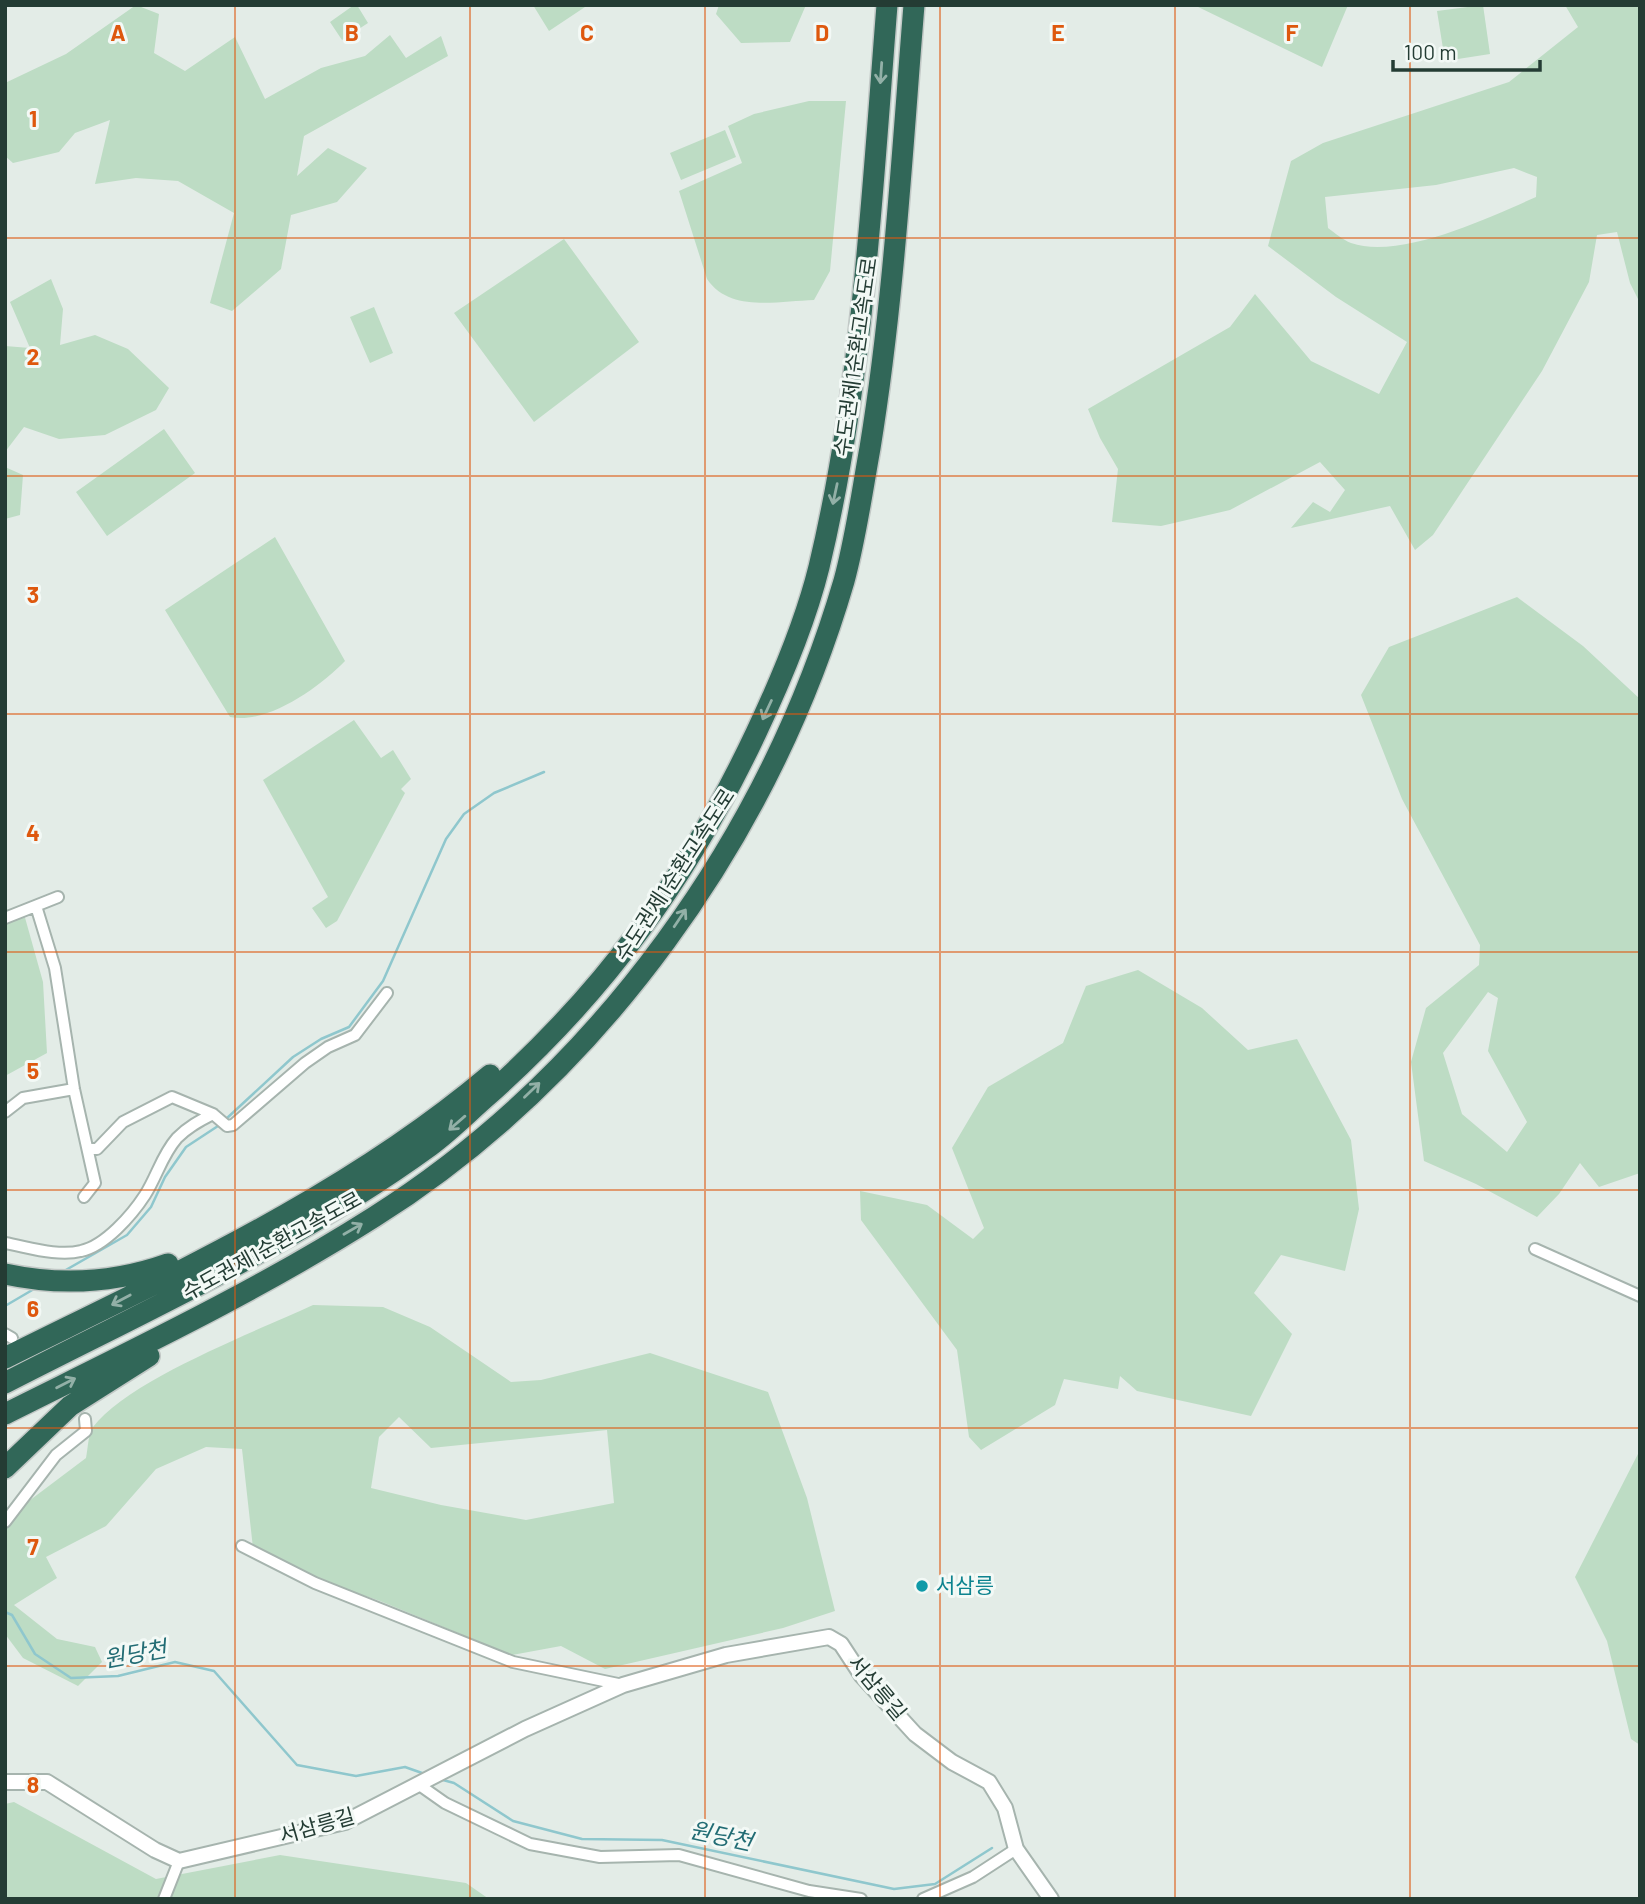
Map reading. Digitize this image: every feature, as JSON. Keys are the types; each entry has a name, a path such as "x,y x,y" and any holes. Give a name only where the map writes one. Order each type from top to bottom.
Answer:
{"highway":[{"name":"수도권제1순환고속도로","path":"5,1384 192,1290 359,1194 433,1144 542,1047 581,1006 669,889 715,815 779,684 818,573 859,342 887,5"},
{"name":"수도권제1순환고속도로","path":"5,1414 193,1318 322,1247 375,1216 470,1147 592,1031 639,976 740,830 755,801 825,636 844,580 858,522 892,288 914,5"},
{"path":"7,1343 310,1200 444,1111 534,1037 611,950 715,815"},
{"path":"8,1275 62,1282 98,1281 143,1272 191,1256 310,1200"},
{"path":"5,1468 52,1421 88,1394 322,1247"}],"street":[{"path":"5,918 58,897"},
{"path":"36,906 55,968 74,1089 90,1149 95,1183 84,1197"},
{"path":"90,1149 97,1149 123,1122 172,1097 215,1116 227,1126 250,1114 305,1063 328,1047 355,1035 387,993"},
{"path":"5,1112 23,1098 74,1089"},
{"path":"5,1243 71,1252 82,1251 105,1238 145,1195 158,1166 175,1140 190,1126 215,1116"},
{"path":"1535,1249 1640,1296"},
{"path":"5,1522 56,1455 86,1431 85,1419"},
{"name":"서삼릉길","path":"242,1546 315,1583 513,1662 623,1685"},
{"name":"서삼릉길","path":"179,1861 345,1822 623,1685 726,1655 829,1637 841,1644 862,1676 915,1734 952,1762 989,1782 1005,1808 1016,1849 1052,1899"},
{"path":"5,1782 47,1782 155,1850 179,1861 164,1899"},
{"path":"418,1784 445,1803 530,1844 600,1857 679,1856 810,1891 861,1899"},
{"path":"923,1899 973,1877 1016,1849"}],"green space":[{"path":"136,5 159,14 154,53 185,71 235,37 265,99 321,68 365,56 390,35 406,58 441,36 448,56 304,136 297,176 328,148 367,168 337,202 291,215 281,269 232,311 210,303 234,213 178,181 136,178 95,184 110,120 75,133 59,152 13,163 5,156 5,83 66,54"},
{"path":"357,5 368,23 342,40 330,22"},
{"path":"533,5 588,5 549,31"},
{"path":"719,5 806,5 790,42 741,43 716,14"},
{"path":"1194,5 1348,5 1322,67"},
{"path":"1483,5 1490,54 1445,61 1437,11"},
{"path":"1565,5 1640,5 1640,303 1630,283 1617,232 1597,235 1589,282 1542,371 1433,535 1415,550 1390,506 1291,528 1313,502 1330,512 1345,490 1320,462 1230,510 1161,526 1112,522 1118,469 1100,438 1088,409 1230,327 1255,294 1311,361 1379,394 1407,342 1336,297 1268,246 1291,161 1323,143 1509,82 1578,27","holes":["1514,168 1537,177 1536,197 1470,225 1419,241 1371,247 1351,243 1328,228 1325,197 1436,185"]},
{"path":"809,101 846,101 830,271 814,300 756,303 728,297 707,279 679,191 742,163 728,126 754,114"},
{"path":"725,130 736,157 681,180 670,153"},
{"path":"564,239 639,342 534,422 454,313"},
{"path":"51,279 63,309 60,345 95,335 128,349 169,388 156,410 105,435 59,439 24,427 5,452 5,346 30,348 10,302"},
{"path":"374,307 393,353 370,363 350,317"},
{"path":"164,429 195,473 107,536 76,492"},
{"path":"5,467 23,475 20,515 5,519"},
{"path":"275,537 345,661 322,682 276,710 245,718 230,717 165,610"},
{"path":"1517,597 1583,646 1640,699 1640,1173 1599,1187 1580,1163 1559,1194 1537,1217 1476,1184 1424,1161 1411,1062 1426,1008 1479,965 1480,945 1402,799 1361,695 1389,647","holes":["1488,992 1498,998 1488,1051 1527,1122 1507,1152 1462,1114 1443,1053"]},
{"path":"354,720 381,758 393,750 411,779 401,789 405,793 337,921 326,928 312,908 328,897 263,780"},
{"path":"5,909 24,914 43,982 47,1053 5,1076"},
{"path":"1138,970 1202,1008 1248,1050 1297,1039 1351,1140 1359,1209 1345,1271 1281,1255 1254,1293 1292,1334 1251,1416 1137,1391 1120,1376 1118,1389 1064,1379 1055,1405 981,1450 969,1437 957,1350 861,1220 860,1191 927,1205 973,1239 984,1228 952,1148 988,1087 1063,1043 1086,986"},
{"path":"313,1305 383,1307 430,1327 511,1382 541,1380 650,1353 768,1392 807,1498 835,1611 783,1628 605,1669 561,1646 512,1655 380,1601 254,1557 242,1449 206,1447 156,1469 106,1526 46,1557 57,1578 14,1605 57,1639 95,1647 102,1662 78,1686 23,1658 5,1634 5,1519 86,1458 93,1427 110,1409 134,1392 195,1358","holes":["399,1417 431,1448 607,1430 614,1503 526,1520 441,1505 371,1488 379,1437"]},
{"path":"1640,1450 1640,1745 1631,1739 1607,1641 1575,1577"},
{"path":"14,1802 156,1879 280,1855 466,1883 489,1899 5,1899 5,1804"}],"waterway":[{"path":"226,1119 293,1057 321,1039 349,1027 383,981 446,839 464,814 494,793 544,772"},
{"path":"64,1271 127,1235 151,1207 165,1177 186,1147 221,1124"},
{"path":"5,1306 34,1289"},
{"name":"원당천","path":"5,1612 12,1615 35,1654 71,1678 118,1676 175,1662 214,1671 297,1765 356,1776 405,1767 422,1773"},
{"name":"원당천","path":"443,1780 454,1783 513,1821 582,1839 662,1840 894,1889 935,1884 992,1848"}],"place":[{"name":"서삼릉","path":"922,1586"}]}
